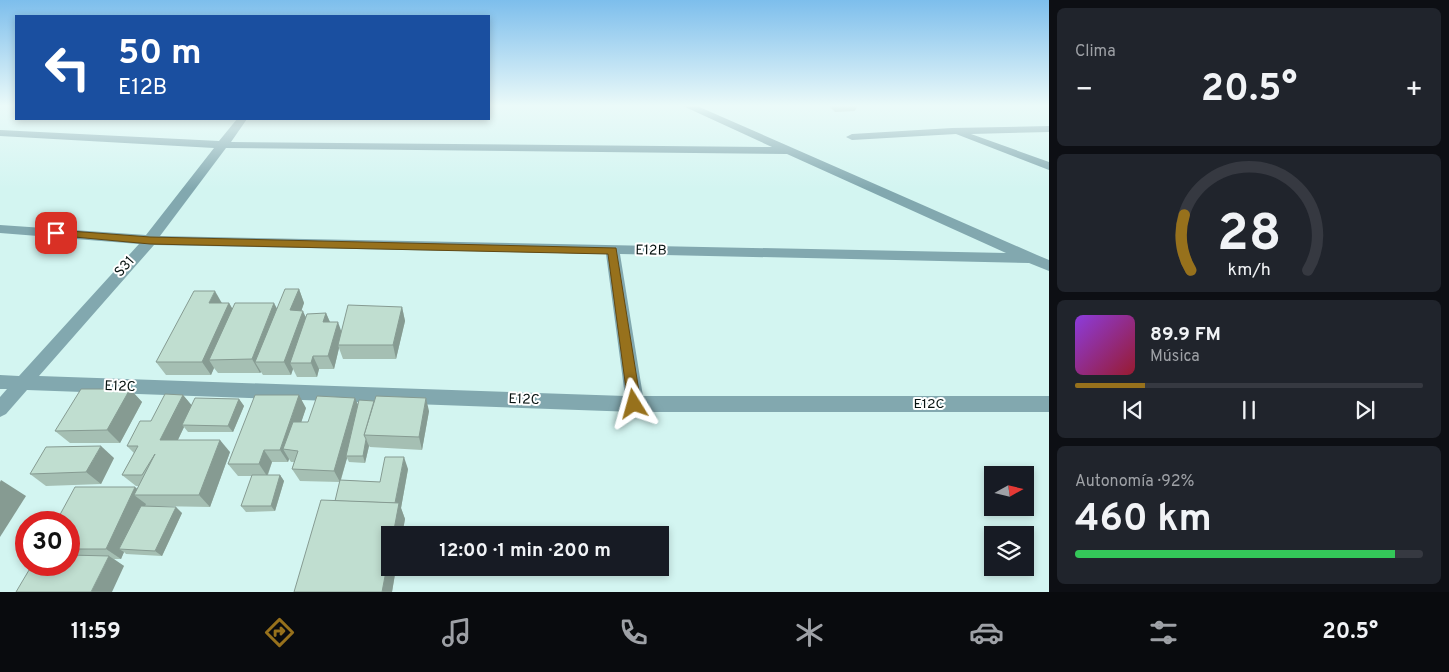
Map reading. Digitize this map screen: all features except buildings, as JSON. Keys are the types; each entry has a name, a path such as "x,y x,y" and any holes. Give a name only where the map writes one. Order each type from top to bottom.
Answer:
{"street":[{"path":"28,134 222,145 790,151"},
{"name":"S31","path":"0,409 21,383 150,240 231,134"},
{"path":"751,134 1049,266"},
{"path":"852,137 908,134"},
{"path":"959,134 1049,166"},
{"name":"E12B","path":"0,228 150,240 1032,258"},
{"path":"612,250 634,404"},
{"name":"E12C","path":"0,382 634,404 1049,404"}],"route":[{"path":"56,233 150,240 612,250 634,404"}]}
